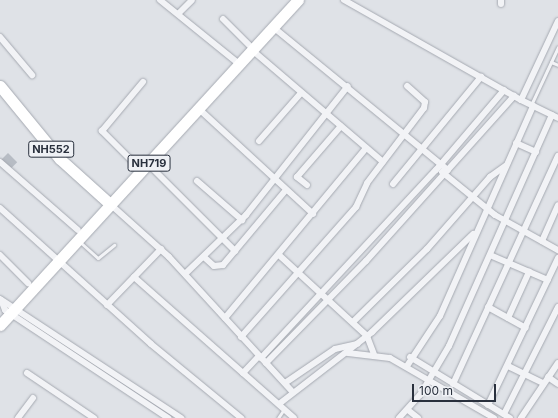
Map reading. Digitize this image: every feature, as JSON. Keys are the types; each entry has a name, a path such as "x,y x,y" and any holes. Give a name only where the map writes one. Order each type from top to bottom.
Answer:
{"highway":[{"name":"NH719","path":"6,307 57,257 142,166 250,47 290,0"},
{"name":"NH719","path":"250,47 273,27 298,0"},
{"name":"NH719","path":"142,166 199,109 236,62"},
{"name":"NH552","path":"0,86 60,159 108,202"},
{"name":"NH719","path":"0,325 6,307 28,283 57,257"}],"street":[{"path":"160,0 179,13 236,62"},
{"path":"179,13 192,0"},
{"path":"344,0 521,100 555,117 536,152 490,256 432,377 408,410 399,418"},
{"path":"223,20 250,47 301,93 383,162"},
{"path":"521,100 558,21"},
{"path":"273,27 348,86 424,149 446,172 486,208 505,221 558,250"},
{"path":"0,37 32,75"},
{"path":"393,184 424,149 481,77"},
{"path":"143,82 102,131 142,166 221,241 235,252"},
{"path":"185,274 242,220 348,86"},
{"path":"241,337 359,202 367,183 426,104 407,86"},
{"path":"243,373 322,294 440,166 504,90"},
{"path":"259,141 301,93"},
{"path":"266,363 328,300 514,96"},
{"path":"408,362 440,316 486,208 532,106"},
{"path":"199,109 285,191 313,214"},
{"path":"307,185 297,177 341,126"},
{"path":"516,143 536,152"},
{"path":"225,318 279,255 366,148"},
{"path":"453,384 488,307 525,232 558,156"},
{"path":"0,162 76,235"},
{"path":"353,322 428,249 474,197 505,166"},
{"path":"197,181 242,220"},
{"path":"204,257 219,268 235,252 285,191"},
{"path":"108,202 161,249 288,387"},
{"path":"542,242 558,205"},
{"path":"0,208 57,257 107,305 242,418"},
{"path":"276,401 288,387 312,371 353,348 368,336 476,232"},
{"path":"107,305 161,249"},
{"path":"0,255 28,283"},
{"path":"279,255 368,336 374,354"},
{"path":"490,256 548,280"},
{"path":"488,405 508,366 558,258"},
{"path":"508,318 529,272"},
{"path":"134,277 294,418"},
{"path":"6,307 168,418"},
{"path":"6,307 181,418"},
{"path":"488,307 526,328"},
{"path":"504,414 526,374 557,311"},
{"path":"288,387 312,371 335,349 353,348 408,362 462,394 488,405 510,418"},
{"path":"408,362 432,377 453,384 462,394 494,418"},
{"path":"522,418 543,383 558,363"},
{"path":"508,366 543,383"},
{"path":"27,372 94,418"},
{"path":"548,377 558,384"},
{"path":"18,418 33,398"},
{"path":"408,410 418,418"}],"lane":[{"path":"532,106 558,47"},
{"path":"551,62 558,65"},
{"path":"76,235 98,258 114,245"},
{"path":"278,418 284,409"}],"building":[{"path":"8,153 17,162 9,170 0,161"}]}
